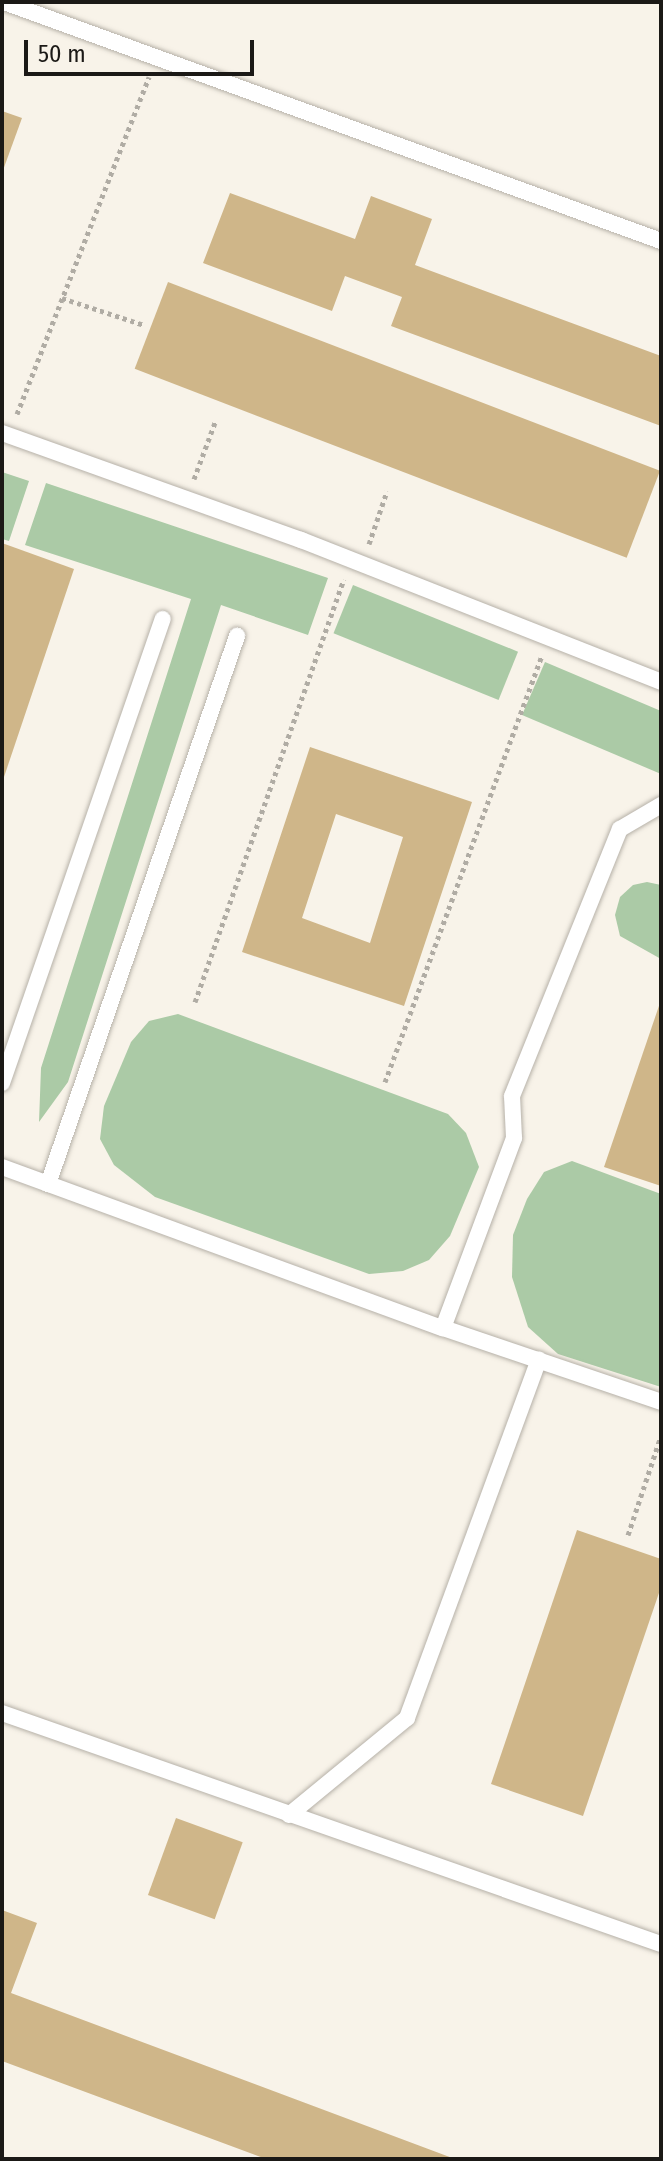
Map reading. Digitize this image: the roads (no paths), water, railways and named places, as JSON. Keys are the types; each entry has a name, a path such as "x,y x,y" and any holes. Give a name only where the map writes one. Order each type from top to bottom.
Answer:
{"lane":[{"path":"4,2 661,241"},
{"path":"5,434 357,562 661,682"},
{"path":"2,1083 163,619"},
{"path":"48,1184 237,636"},
{"path":"443,1328 514,1138 512,1096 620,829 661,805"},
{"path":"2,1167 443,1328 661,1402"},
{"path":"289,1815 407,1718 539,1360"},
{"path":"2,1713 661,1944"}]}
